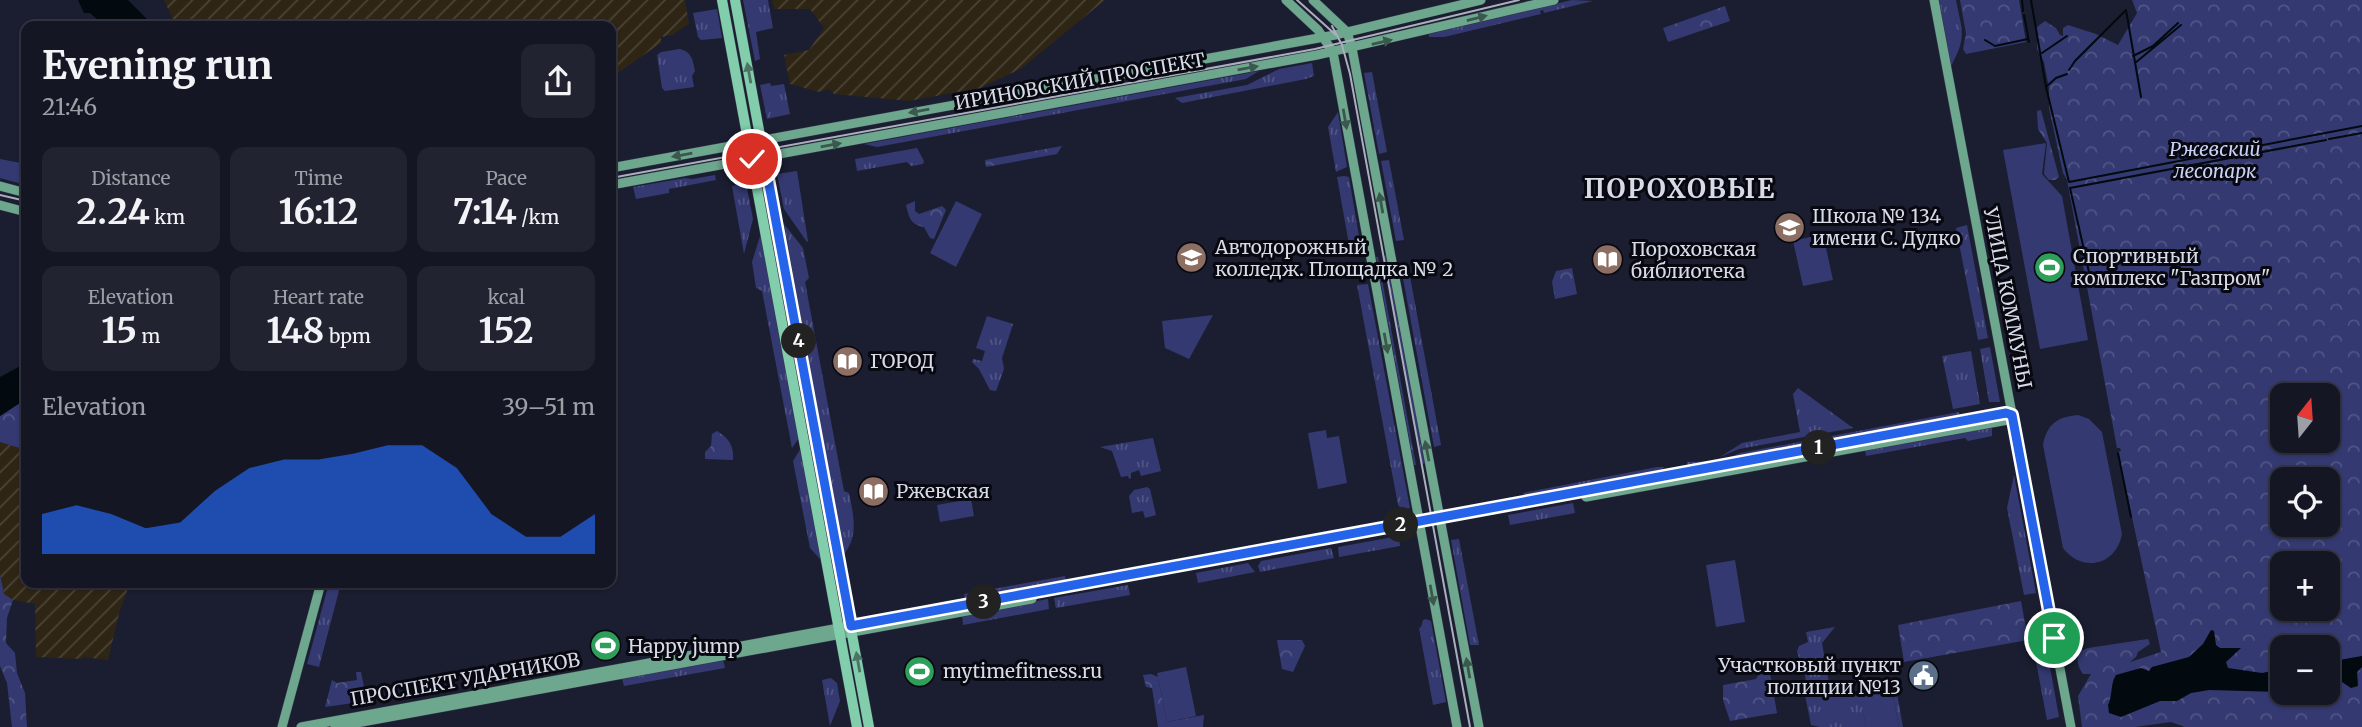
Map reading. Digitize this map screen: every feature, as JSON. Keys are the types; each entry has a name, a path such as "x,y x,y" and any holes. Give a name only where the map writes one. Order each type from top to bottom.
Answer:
{"main road":[{"path":"722,0 857,727"},
{"path":"735,0 869,727"},
{"path":"1286,0 1324,37 1333,52 1457,727"},
{"path":"1313,0 1347,33 1352,48 1479,727"},
{"name":"ИРИНОВСКИЙ ПРОСПЕКТ","path":"616,167 1347,33 1481,0"},
{"name":"ИРИНОВСКИЙ ПРОСПЕКТ","path":"616,184 1333,52 1554,0"},
{"name":"УЛИЦА КОММУНЫ","path":"1928,0 2071,727"},
{"name":"УЛИЦА КОММУНЫ","path":"1934,0 2065,727"},
{"path":"0,186 21,192"},
{"path":"0,205 21,211"},
{"name":"ПРОСПЕКТ УДАРНИКОВ","path":"335,727 494,695 2009,416"},
{"path":"282,727 320,588"},
{"path":"288,727 326,588"},
{"name":"ПРОСПЕКТ УДАРНИКОВ","path":"300,727 494,695"}],"shaded area":[{"path":"78,0 128,0 149,21 99,21 90,13 84,13"},
{"path":"164,0 685,0 689,24 672,35 661,37 661,43 616,72 616,21 174,21"},
{"path":"772,0 1105,0 1022,68 980,88 909,101 834,94 829,89 819,92 790,84 784,55 809,50 824,28 810,9 774,9"},
{"path":"21,366 21,402 0,416 0,377"},
{"path":"0,442 21,448 21,588 128,588 108,660 36,657 35,604 13,600 4,594 0,574"},
{"path":"2211,630 2214,631 2216,645 2220,648 2241,648 2226,662 2228,668 2262,673 2270,671 2270,692 2209,690 2191,693 2177,701 2160,701 2121,717 2109,713 2108,705 2116,675 2141,668 2149,671 2152,667 2189,657 2203,644"},
{"path":"2362,656 2362,667 2357,672 2358,686 2351,688 2340,682 2340,660"}],"green space":[{"path":"743,0 768,0 773,28 756,32 760,59 755,61"},
{"path":"1572,0 1593,1 1544,13 1543,10 1540,11 1541,14 1444,37 1429,37 1429,34"},
{"path":"1939,0 1956,0 1960,19 1961,41 1951,66"},
{"path":"1960,0 2019,0 2026,42 1966,54 1963,49 1966,34"},
{"name":"Ржевский лесопарк","path":"2132,0 2362,0 2362,727 2185,727 2171,722 2135,727 2082,727 2078,696 2091,674 2083,674 2081,671 2079,652 2088,648 2148,639 2150,644 2130,662 2161,652 2118,452 2121,451 2117,448 2067,180 2063,173 2049,108 2049,88 2044,62 2037,49 2037,27 2045,21 2063,36 2063,28 2068,25 2118,45 2137,13"},
{"path":"1725,6 1730,21 1668,42 1663,28"},
{"path":"717,9 722,38 701,40 693,13"},
{"path":"680,49 687,52 693,60 694,87 665,91 662,88 657,55"},
{"path":"1312,63 1314,76 1306,79 1182,103 1175,98 1247,85 1279,69"},
{"path":"1259,71 1246,79 877,147 864,144"},
{"path":"1372,72 1387,152 1379,154 1364,73"},
{"path":"770,83 771,86 784,84 790,114 767,119 760,85"},
{"path":"2041,110 2059,177 2055,180 2049,180 2044,174 2047,143 2038,129 2037,111"},
{"path":"1338,112 1347,167 1336,172 1328,127"},
{"name":"Cпортивный комплекс \"Газпром\"","path":"2046,143 2042,174 2062,196 2088,340 2040,349 2003,150"},
{"path":"1062,146 1057,154 986,167 985,160"},
{"path":"917,148 923,164 911,166 907,162 857,171 855,159"},
{"path":"0,159 21,163 21,184 0,178"},
{"path":"1389,160 1404,240 1396,241 1381,161"},
{"path":"797,171 807,242 784,209 777,174"},
{"path":"715,175 716,180 669,189 669,193 636,199 633,187 685,178"},
{"path":"1337,177 1349,177 1361,248 1350,250"},
{"path":"746,183 753,219 744,254 732,186"},
{"path":"915,201 915,211 919,214 942,206 946,210 934,239 930,238 924,227 913,223 910,217 906,205"},
{"path":"956,201 982,214 956,267 930,253"},
{"path":"784,224 803,248 809,278 805,282 844,491 849,493 852,509 852,539 845,553 843,551"},
{"path":"1967,225 1988,338 1978,340 1956,228"},
{"path":"761,233 799,438 792,448 762,291 756,288 752,262"},
{"path":"1823,234 1833,280 1803,286 1793,241"},
{"path":"1387,255 1425,463 1422,464 1384,256"},
{"path":"1378,257 1416,465 1414,465"},
{"path":"1572,268 1577,294 1555,299 1552,282 1556,271"},
{"path":"1409,271 1441,445 1434,447 1402,273"},
{"path":"1368,284 1410,508 1403,510 1398,505 1357,285"},
{"path":"1213,315 1189,359 1165,348 1162,321"},
{"path":"987,316 1013,324 1002,358 1004,369 996,391 990,390 979,369 972,362 973,359 982,361 985,351 976,348"},
{"path":"1990,347 2000,402 1989,402 1980,349"},
{"path":"1971,351 1980,404 1953,409 1942,356"},
{"path":"1798,388 1853,428 1739,449 1720,457 1742,443 1800,432 1793,394"},
{"path":"21,402 21,448 0,442 0,416"},
{"path":"1959,412 1960,416 1947,418 1947,422 1688,470 1687,462 1721,461 1740,453"},
{"path":"2078,415 2089,419 2102,432 2122,534 2119,545 2106,559 2088,563 2079,561 2063,548 2043,445 2047,432 2054,423"},
{"path":"1992,426 1992,436 1968,441 1965,438 1866,456 1865,450"},
{"path":"1326,430 1327,438 1339,436 1347,483 1318,489 1308,433"},
{"path":"717,431 730,443 733,460 705,459 705,452 711,446 712,434"},
{"path":"1153,438 1161,471 1141,476 1139,470 1131,473 1129,479 1128,476 1121,477 1112,451 1100,447"},
{"path":"801,448 820,559 810,548 793,461"},
{"path":"1664,467 1661,473 1525,499 1523,493"},
{"path":"2014,475 2036,593 2024,595 2007,508"},
{"path":"1147,487 1150,489 1156,515 1145,518 1143,511 1132,513 1129,496 1134,490"},
{"path":"971,499 974,516 940,522 937,505"},
{"path":"1573,503 1575,513 1510,525 1508,515"},
{"path":"1399,536 1400,546 1339,557 1338,547"},
{"path":"1459,539 1479,645 1470,645 1451,540"},
{"path":"1331,548 1334,558 1260,572 1258,566 1261,561"},
{"path":"1735,560 1745,622 1716,627 1706,565"},
{"path":"1248,563 1255,572 1198,583 1196,573"},
{"path":"0,574 4,594 13,600 7,618 6,643 15,653 17,673 25,693 27,727 12,727 7,683 0,666"},
{"path":"1065,576 1066,583 965,602 964,594"},
{"path":"1128,585 1130,595 1056,608 1054,598"},
{"path":"328,588 340,588 319,667 307,664"},
{"path":"1048,599 1049,609 963,625 962,615"},
{"path":"2021,601 2028,640 1904,662 1898,625"},
{"path":"1426,619 1431,621 1446,702 1433,705 1419,628"},
{"path":"1835,627 1822,643 1825,660 1804,664 1800,662 1797,651 1799,646 1808,642 1806,632"},
{"path":"1277,640 1302,640 1305,646 1293,672 1282,669"},
{"path":"2046,645 2059,717 2047,720 2033,646"},
{"path":"723,660 725,668 624,686 622,678"},
{"path":"1825,663 1829,682 1850,695 1896,688 1903,727 1899,727 1892,691 1861,696 1866,727 1811,725 1804,690 1807,689 1804,669"},
{"path":"1186,667 1196,716 1167,722 1157,673"},
{"path":"356,672 361,672 367,701 325,707 332,680 337,683 357,680"},
{"path":"1770,673 1777,713 1730,721 1723,700 1723,685 1756,679 1759,674"},
{"path":"1143,675 1158,677 1167,722 1204,715 1203,727 1158,727 1152,688 1146,687"},
{"path":"831,678 837,683 840,701 830,726 822,680"},
{"path":"1892,691 1899,727 1866,727 1860,696"}],"waterway":[{"path":"2022,0 2023,11"},
{"path":"2031,0 2046,87 2069,182 2362,126"},
{"path":"2126,10 2141,97"},
{"path":"2069,70 2125,11"},
{"path":"2024,15 2029,42"},
{"path":"2133,56 2153,46 2178,23"},
{"path":"2135,63 2181,25"},
{"path":"2042,53 2067,36"},
{"path":"1985,40 1995,46 2028,39"},
{"path":"2047,86 2056,78 2067,74"},
{"path":"2329,139 2362,133"},
{"path":"2089,272 2070,188 2326,140"},
{"path":"2118,453 2131,517"}],"tram line":[{"path":"1297,0 1336,35"},
{"path":"616,177 1315,49 1519,0"},
{"path":"1332,26 1342,45 1350,74 1470,727"},
{"path":"0,195 21,200"}],"place":[{"name":"Школа № 134 имени С. Дудко","path":"1789,227"},
{"name":"Автодорожный колледж. Площадка № 2","path":"1192,258"},
{"name":"Пороховская библиотека","path":"1608,260"},
{"name":"Cпортивный комплекс \"Газпром\"","path":"2050,267"},
{"name":"ГОРОД","path":"847,361"},
{"name":"Ржевская","path":"873,491"},
{"name":"Happy jump","path":"605,646"},
{"name":"mytimefitness.ru","path":"920,671"},
{"name":"Участковый пункт полиции №13","path":"1924,676"}],"district":[{"name":"ПОРОХОВЫЕ","path":"1680,188"}],"route":[{"path":"752,159 764,157 851,626 2006,413 2012,415 2054,638"}]}
